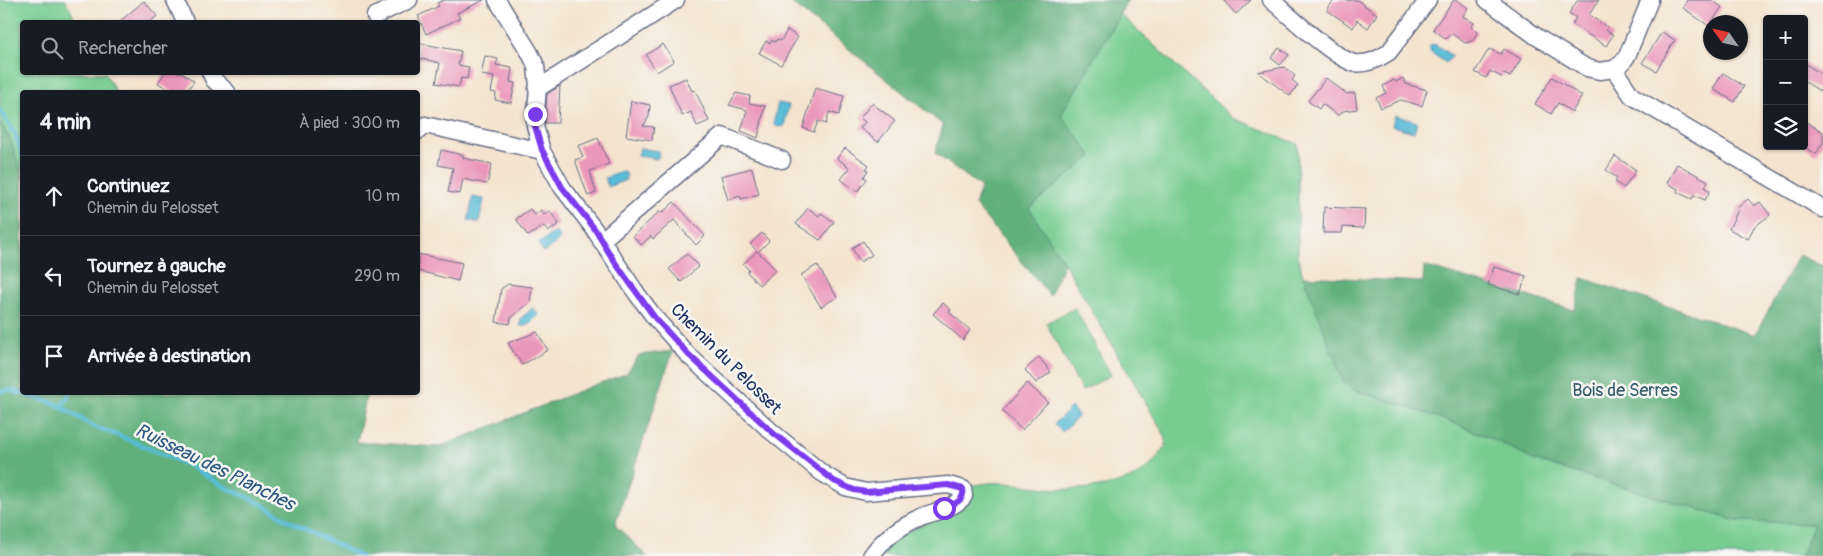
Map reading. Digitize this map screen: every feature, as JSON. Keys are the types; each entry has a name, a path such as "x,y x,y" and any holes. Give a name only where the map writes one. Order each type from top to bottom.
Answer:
{"street":[{"path":"175,0 184,20"},
{"path":"375,16 409,0"},
{"name":"Chemin du Pelosset","path":"497,0 536,66 538,89 535,126 542,150 562,187 594,228 655,318 688,354 772,432 822,473 845,487 866,492 948,485 963,489 964,496 956,504 904,525 884,539 872,556"},
{"path":"538,89 676,0"},
{"path":"1271,0 1344,59 1354,63 1366,63 1389,52 1428,0"},
{"path":"1487,0 1537,37 1587,68 1600,71 1614,69 1627,56 1650,0"},
{"path":"1614,69 1632,96 1823,209"},
{"path":"212,75 225,90"},
{"path":"420,129 425,125 542,150"},
{"path":"601,241 722,136 782,160"}],"green space":[{"path":"0,0 65,0 76,20 20,20 20,75 106,75 115,90 20,90 20,170 11,141 0,122"},
{"path":"788,0 1128,0 1061,115 1092,156 1029,208 1064,263 1050,296 975,205 981,187 935,153 943,125"},
{"path":"1120,14 1233,118 1298,144 1298,256 1303,276 1351,389 1467,428 1512,448 1533,460 1737,521 1814,524 1801,556 1608,556 1605,552 1574,550 1565,556 1393,556 1337,552 1332,556 872,556 875,551 957,504 963,489 987,483 1010,483 1057,489 1105,486 1139,474 1149,467 1166,446 1164,434 1064,263 1029,208 1092,156 1061,115"},
{"path":"0,122 11,141 20,170 20,395 367,395 357,442 439,447 626,374 639,355 673,351 615,525 647,556 0,556"},
{"name":"Bois de Serres","path":"1798,255 1823,266 1823,556 1801,556 1814,524 1737,521 1533,460 1512,448 1467,428 1351,389 1343,382 1303,276 1423,282 1424,266 1575,310 1582,278 1755,335"},
{"path":"1075,308 1111,375 1082,391 1046,323"},
{"path":"1574,550 1605,552 1608,556 1565,556"}],"water":[{"path":"1435,44 1452,56 1446,63 1430,52 1430,46"},
{"path":"778,103 789,105 784,126 778,127 773,124"},
{"path":"1395,115 1417,122 1414,132 1392,126"},
{"path":"640,148 658,151 659,156 657,159 638,156"},
{"path":"622,171 627,176 625,177 626,180 608,187 605,178"},
{"path":"473,197 484,199 479,223 468,220"},
{"path":"556,232 560,237 559,240 544,252 538,244"},
{"path":"533,308 539,315 526,326 520,326 521,318"},
{"path":"1071,407 1079,416 1062,432 1054,424"}],"building":[{"path":"444,0 484,0 457,13 460,18 426,34 418,16 439,6 437,3"},
{"path":"1223,0 1251,0 1236,14"},
{"path":"1334,0 1357,0 1377,14 1368,28 1357,20 1353,28 1327,10"},
{"path":"1454,0 1468,8 1463,16 1474,23 1471,27 1478,32 1472,41 1465,43 1451,33 1446,39 1433,29"},
{"path":"1578,0 1599,0 1589,15 1607,27 1606,30 1613,35 1606,46 1572,24 1576,18 1569,13"},
{"path":"1687,0 1711,0 1722,7 1717,15 1703,15 1703,22 1683,8"},
{"path":"144,1 157,16 152,20 121,20"},
{"path":"787,30 798,37 781,65 759,53 766,41 770,43 772,40 775,42 777,39 781,41"},
{"path":"1662,32 1675,40 1656,71 1642,63"},
{"path":"420,43 461,51 458,65 469,67 467,79 461,78 459,87 436,83 440,63 420,58"},
{"path":"663,44 674,61 657,72 646,55"},
{"path":"1279,48 1289,55 1280,65 1271,58"},
{"path":"1489,49 1501,54 1504,49 1521,59 1510,77 1504,74 1501,77 1490,71 1486,78 1475,72"},
{"path":"485,56 498,59 496,65 512,68 510,82 515,83 511,103 495,100 496,93 491,92 494,77 481,75"},
{"path":"1808,66 1823,75 1823,93 1808,84"},
{"path":"1284,67 1295,76 1292,80 1298,85 1290,96 1258,72"},
{"path":"1723,73 1744,86 1735,102 1713,89"},
{"path":"163,75 185,75 194,81 187,90 170,90 158,83"},
{"path":"1552,77 1582,96 1572,112 1558,103 1551,114 1535,104"},
{"path":"686,78 692,91 695,90 709,121 697,126 691,112 682,116 669,85"},
{"path":"1326,78 1347,94 1355,93 1357,109 1343,111 1339,116 1322,104 1319,109 1308,101"},
{"path":"1403,78 1406,84 1427,90 1422,106 1401,100 1381,108 1376,98 1386,93 1383,86"},
{"path":"560,86 558,123 545,123 547,94"},
{"path":"815,88 844,96 839,115 829,112 826,124 818,121 814,132 803,128"},
{"path":"736,93 750,96 749,103 765,106 758,138 741,131 747,110 729,105"},
{"path":"631,101 650,105 649,117 643,126 654,127 652,140 626,136"},
{"path":"872,103 895,121 878,142 860,128 865,122 860,118"},
{"path":"1808,123 1823,132 1823,142 1816,154 1808,149"},
{"path":"598,138 609,164 590,171 596,193 588,196 575,160 583,157 578,146"},
{"path":"845,148 869,165 864,177 867,179 857,192 841,179 850,168 837,158"},
{"path":"441,150 463,155 463,158 492,164 487,184 463,179 460,194 448,192 453,168 438,165"},
{"path":"1615,156 1636,170 1624,188 1615,182 1617,178 1606,170"},
{"path":"1677,164 1708,181 1705,188 1710,191 1705,200 1694,195 1692,199 1677,192 1678,189 1667,183"},
{"path":"752,168 759,194 741,199 740,196 728,200 721,176"},
{"path":"1748,199 1754,206 1760,202 1770,215 1754,227 1748,239 1729,229 1738,210 1737,208"},
{"path":"674,202 705,236 696,245 674,220 653,239 651,236 641,245 633,236 660,211 662,213"},
{"path":"1324,207 1365,209 1364,228 1343,227 1342,233 1323,233"},
{"path":"808,208 819,216 821,213 834,222 820,240 796,224"},
{"path":"530,209 535,215 541,210 544,215 550,211 559,224 548,232 544,226 528,236 516,219"},
{"path":"762,233 769,241 758,252 776,270 759,285 747,272 749,270 743,264 757,251 750,244"},
{"path":"863,241 872,255 860,262 852,248"},
{"path":"420,254 462,263 458,281 420,272"},
{"path":"687,254 699,266 681,282 669,269"},
{"path":"817,265 837,297 821,307 801,275"},
{"path":"1494,267 1526,276 1520,294 1488,285"},
{"path":"508,284 532,287 530,302 511,318 510,324 496,322 501,289"},
{"path":"943,303 951,310 949,312 970,330 963,340 933,314"},
{"path":"537,332 548,350 522,365 508,343"},
{"path":"1039,357 1051,372 1036,383 1025,370"},
{"path":"1027,383 1048,402 1022,430 1002,411"}],"waterway":[{"path":"0,110 16,136 20,148"},
{"name":"Ruisseau des Planches","path":"0,392 6,390 20,393"},
{"name":"Ruisseau des Planches","path":"27,395 56,404 95,427 190,466 223,486 260,503 289,521 360,556"},
{"path":"61,407 69,395"}],"route":[{"path":"535,114 535,126 542,150 562,187 574,205 594,228 614,261 655,318 688,354 772,432 834,481 845,487 866,492 948,485 961,487 964,490 964,496 956,504 944,508"}]}
